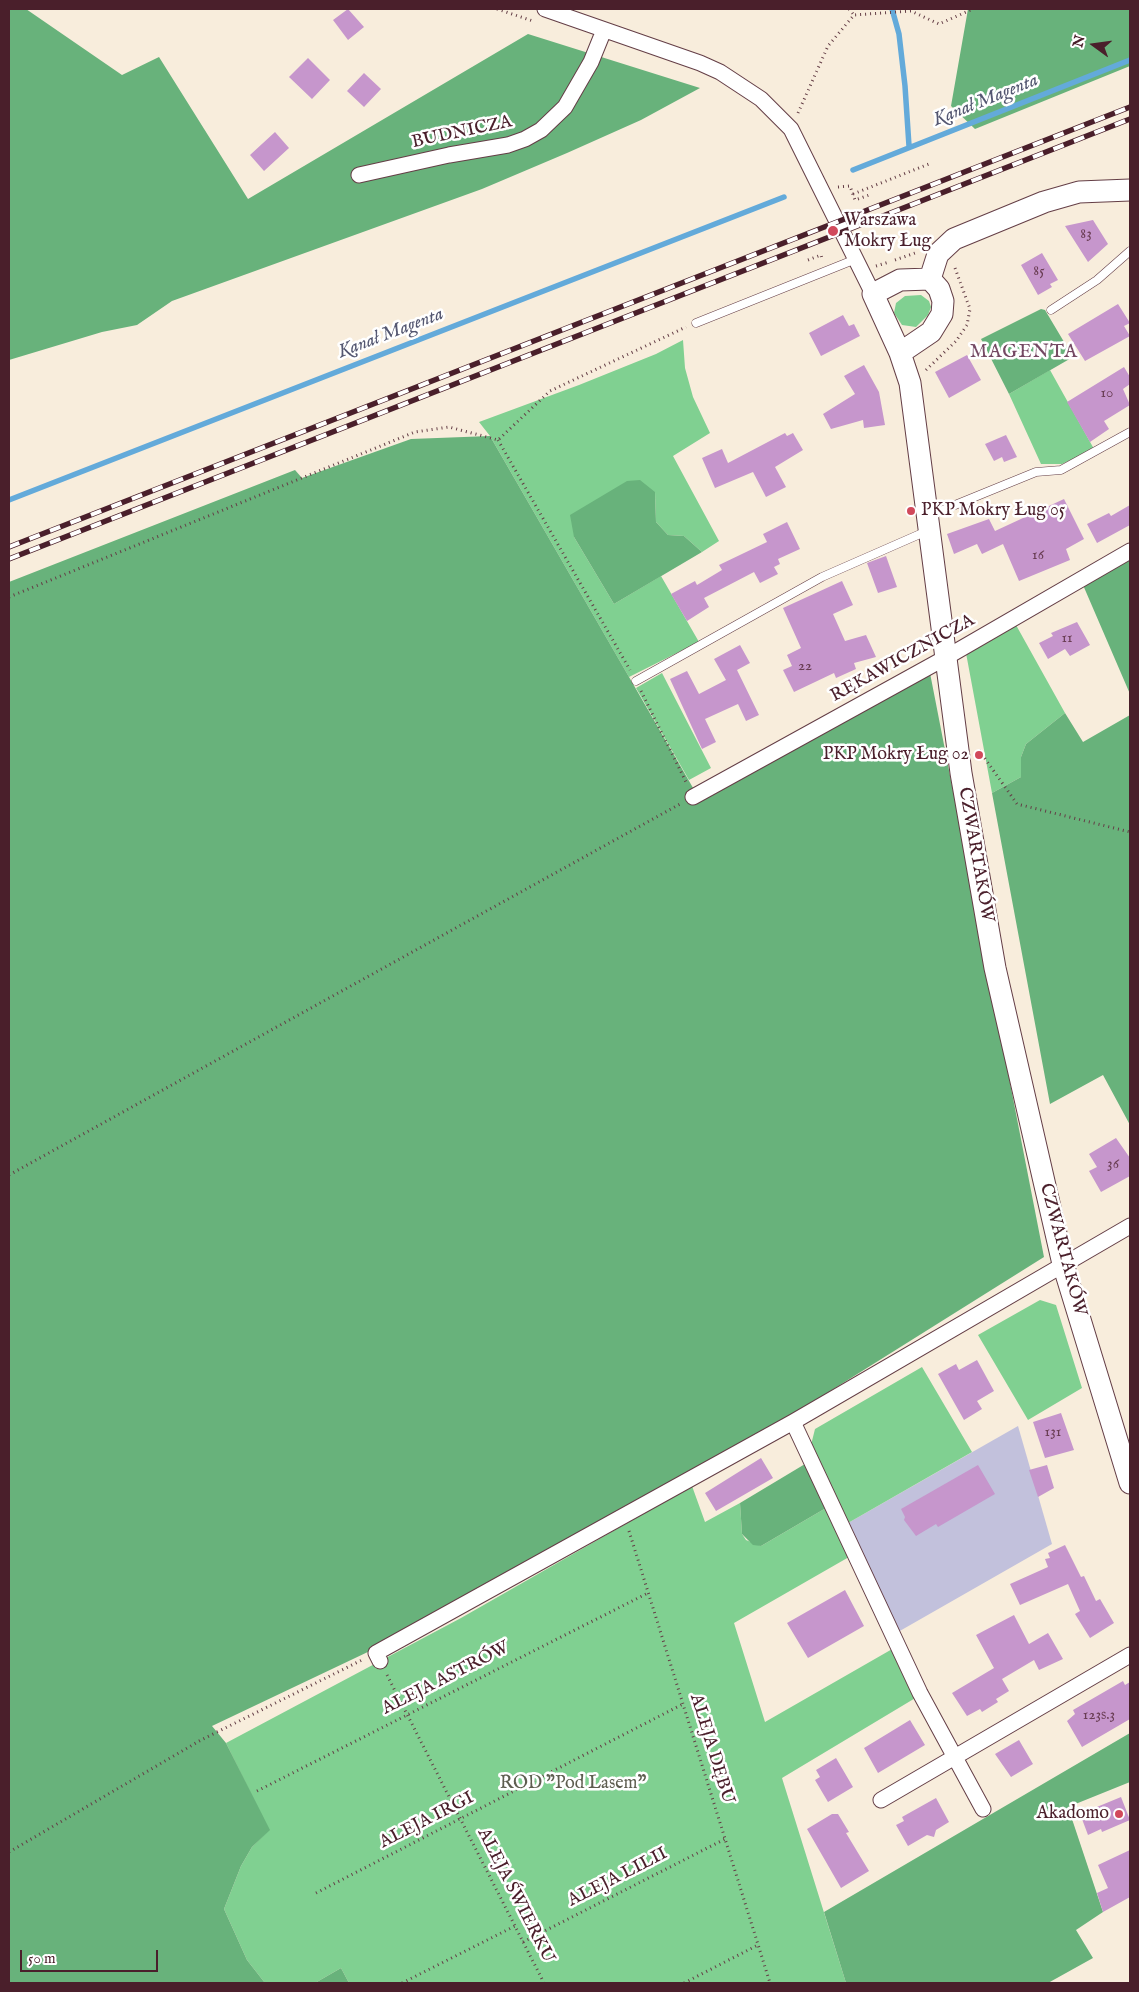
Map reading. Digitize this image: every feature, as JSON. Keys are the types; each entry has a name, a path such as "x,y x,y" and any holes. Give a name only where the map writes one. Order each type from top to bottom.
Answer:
{"street":[{"name":"CZWARTAKÓW","path":"545,9 693,60 720,72 760,99 790,129 840,226 900,353 910,383 945,658 971,838 996,968 1063,1264 1130,1483"},
{"name":"BUDNICZA","path":"359,175 449,155 508,145 525,139 541,130 565,107 591,62 604,30"},
{"path":"930,279 938,254 954,239 1044,202 1079,192 1130,190"},
{"path":"873,294 900,280 930,279 939,288 943,301 942,314 931,332 900,353"},
{"name":"RĘKAWICZNICZA","path":"693,797 945,658 1130,551"},
{"path":"378,1657 626,1518 1130,1226"},
{"path":"793,1422 920,1693 982,1809"},
{"path":"881,1800 1130,1655"}],"lane":[{"path":"1051,310 1097,280 1130,251"},
{"path":"696,322 856,259"},
{"path":"636,681 822,577 1036,472 1061,470 1130,432"}],"path":[{"path":"496,9 537,22"},
{"path":"849,9 854,15"},
{"path":"876,14 877,9"},
{"path":"790,129 828,46 854,15 911,10 938,24 973,9"},
{"path":"853,194 929,164 930,166"},
{"path":"839,194 836,187 850,186 855,200 872,194"},
{"path":"872,265 878,266 918,252"},
{"path":"808,260 814,258"},
{"path":"934,360 956,340 967,325 970,309 952,260"},
{"path":"498,440 550,391 696,322"},
{"path":"9,597 415,432 449,427 498,440 636,681 693,797 9,1175"},
{"path":"980,753 1018,804 1130,832"},
{"name":"ALEJA DĘBU","path":"626,1518 770,1983"},
{"name":"ALEJA ASTRÓW","path":"257,1791 648,1593"},
{"path":"9,1852 201,1740 378,1657"},
{"name":"ALEJA ŚWIERKU","path":"378,1657 544,1983"},
{"name":"ALEJA IRGI","path":"316,1893 683,1704"},
{"name":"ALEJA LILII","path":"523,1942 725,1839"},
{"path":"402,1983 515,1926"},
{"path":"684,1983 758,1945"}],"shaded area":[{"path":"1018,1426 1052,1544 898,1632 848,1523"}],"green space":[{"path":"9,9 26,9 122,75 159,57 248,199 528,34 700,88 641,120 482,189 172,301 137,325 102,332 9,360"},
{"path":"968,9 1130,9 1130,66 975,129 951,106"},
{"path":"921,295 929,301 931,307 928,315 916,327 902,325 894,313 896,303 905,296"},
{"path":"1041,309 1045,310 1073,357 1009,394 981,339"},
{"path":"683,340 685,368 693,397 710,433 673,456 719,541 702,552 684,536 668,535 656,522 655,492 574,537 614,604 661,576 699,642 629,677 490,436 479,422 579,385 656,354"},
{"path":"1050,370 1094,449 1062,464 1041,464 1009,394"},
{"path":"490,436 700,800 930,673 1044,1257 792,1415 372,1650 212,1726 226,1743 270,1830 252,1847 241,1866 224,1909 247,1960 265,1983 9,1983 9,582 295,470 302,478 411,439"},
{"path":"640,480 655,492 656,522 668,535 684,536 702,552 614,604 574,537 570,515 627,481"},
{"path":"1130,558 1130,694 1083,585"},
{"path":"1016,625 1065,713 1026,744 1021,757 1021,777 992,793 966,653"},
{"path":"662,673 711,768 689,780 636,688"},
{"path":"1065,713 1083,742 1130,715 1130,1125 1103,1075 1050,1104 992,793 1021,777 1021,757 1026,744"},
{"path":"1040,1300 1056,1305 1082,1388 1028,1420 978,1335"},
{"path":"922,1367 972,1452 848,1523 811,1445 815,1429"},
{"path":"805,1464 826,1508 761,1546 753,1545 742,1534 740,1503"},
{"name":"ROD \"Pod Lasem\"","path":"692,1486 705,1522 740,1503 742,1534 746,1540 761,1546 826,1508 849,1557 734,1623 765,1722 894,1648 917,1697 782,1778 846,1983 349,1983 341,1968 315,1983 265,1983 247,1960 224,1909 241,1866 252,1847 269,1830 226,1743 461,1618"},
{"path":"1130,1733 1130,1782 1068,1807 1103,1912 1076,1930 1093,1958 1048,1983 846,1983 824,1912"},
{"path":"341,1968 349,1983 315,1983"}],"building":[{"path":"348,9 364,27 348,40 333,20"},
{"path":"308,58 330,80 312,99 289,77"},
{"path":"364,73 381,89 364,107 347,91"},
{"path":"275,132 289,148 264,171 250,155"},
{"path":"1093,220 1108,244 1088,262 1065,226"},
{"path":"1042,253 1058,280 1050,284 1052,287 1038,295 1021,265"},
{"path":"1118,304 1130,323 1124,326 1130,336 1085,361 1068,334"},
{"path":"843,315 849,326 854,324 860,336 821,356 809,333"},
{"path":"967,355 981,380 949,398 935,372"},
{"path":"864,365 879,392 885,425 864,428 863,420 831,429 823,414 855,394 844,376"},
{"path":"1124,367 1130,377 1130,384 1123,389 1130,405 1104,421 1109,429 1090,442 1067,402"},
{"path":"785,433 787,436 793,433 803,450 775,467 786,487 766,497 753,472 715,488 702,458 722,449 728,463"},
{"path":"1006,435 1017,457 1004,462 1002,457 994,461 985,444"},
{"path":"1064,499 1084,539 1066,549 1070,560 1019,581 1003,544 982,554 977,544 954,554 947,534 989,519 995,531"},
{"path":"1130,505 1130,525 1097,543 1087,524 1109,513 1111,516"},
{"path":"787,522 800,549 778,559 780,564 774,567 778,574 760,583 754,572 704,598 709,607 687,621 671,594 695,581 697,585 722,570 719,565 767,542 763,534"},
{"path":"886,556 897,587 878,593 867,563"},
{"path":"842,581 853,605 833,614 845,641 866,635 876,657 854,663 856,669 836,678 834,673 794,692 783,670 792,666 787,655 801,648 783,608"},
{"path":"1077,622 1090,645 1070,656 1065,649 1048,659 1039,643 1053,636 1051,633"},
{"path":"740,645 750,663 737,670 759,715 746,721 738,704 705,719 716,742 702,749 670,679 687,671 699,694 726,680 714,659"},
{"path":"1116,1138 1130,1158 1130,1176 1101,1192 1089,1171 1097,1167 1089,1154"},
{"path":"977,1360 994,1391 977,1401 982,1409 964,1420 938,1374 956,1364 959,1370"},
{"path":"1061,1413 1074,1450 1045,1458 1033,1422"},
{"path":"761,1458 773,1478 716,1511 705,1493"},
{"path":"978,1465 995,1494 938,1527 936,1524 916,1536 904,1520 905,1517 901,1509"},
{"path":"1047,1465 1054,1488 1038,1497 1029,1470"},
{"path":"1065,1545 1081,1577 1084,1576 1096,1601 1100,1599 1114,1623 1090,1638 1075,1614 1080,1611 1068,1584 1020,1605 1010,1584 1048,1567 1045,1559 1050,1558 1048,1553"},
{"path":"845,1590 864,1626 808,1658 787,1623"},
{"path":"1014,1615 1029,1644 1048,1633 1063,1659 1039,1670 1034,1660 1002,1679 1009,1691 996,1699 998,1702 982,1712 980,1709 967,1716 952,1693 994,1668 976,1635"},
{"path":"1123,1681 1125,1685 1130,1682 1130,1719 1082,1747 1067,1721 1075,1714 1073,1710"},
{"path":"910,1720 925,1745 878,1773 864,1748"},
{"path":"1019,1740 1033,1764 1011,1777 995,1754"},
{"path":"836,1758 853,1787 828,1802 815,1780 820,1777 816,1770"},
{"path":"1121,1797 1130,1820 1102,1832 1101,1829 1088,1835 1082,1819 1095,1814 1092,1809"},
{"path":"936,1798 949,1822 936,1830 934,1837 927,1835 908,1846 896,1825 904,1821 902,1817"},
{"path":"832,1814 838,1814 849,1832 846,1833 869,1871 841,1888 807,1829"},
{"path":"1130,1850 1130,1897 1103,1912 1097,1893 1108,1888 1098,1865"}],"waterway":[{"path":"892,9 899,34 909,146"},
{"name":"Kanał Magenta","path":"853,170 1130,60"},
{"name":"Kanał Magenta","path":"9,500 784,197"}],"railway":[{"path":"9,547 1130,107"},
{"path":"9,559 1130,119"}],"place":[{"name":"Warszawa Mokry Ług","path":"833,231"},
{"name":"PKP Mokry Ług 05","path":"911,511"},
{"name":"PKP Mokry Ług 02","path":"979,755"},
{"name":"Akadomo","path":"1119,1814"}],"district":[{"name":"MAGENTA","path":"1024,353"}]}
